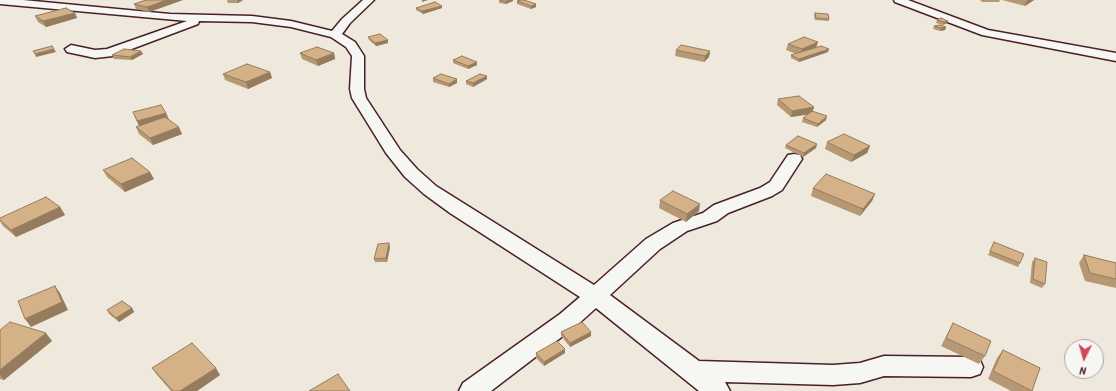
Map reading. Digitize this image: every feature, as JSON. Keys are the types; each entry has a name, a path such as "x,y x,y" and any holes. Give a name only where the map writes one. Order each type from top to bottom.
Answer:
{"street":[{"path":"49,6 64,0"},
{"path":"335,35 346,21 369,0"},
{"path":"899,0 986,33 1116,57"},
{"path":"0,1 163,16 275,21 335,35 351,45 358,56 356,89 359,98 394,153 411,173 430,190 457,209 595,296 694,371 717,391"},
{"path":"70,49 95,54 110,53 206,18"},
{"path":"472,391 568,320 653,244 680,227 710,217 721,209 766,192 776,186 794,159"},
{"path":"694,371 833,375 860,373 884,366 971,367"}],"building":[{"path":"146,0 167,0 147,7 134,4"},
{"path":"521,0 536,4 531,6 517,1"},
{"path":"435,2 442,6 422,11 416,8"},
{"path":"66,8 75,13 43,21 35,16"},
{"path":"815,13 828,14 829,19 816,18"},
{"path":"941,18 948,21 944,22 937,20"},
{"path":"940,25 946,27 941,28 934,26"},
{"path":"380,34 388,40 375,43 368,37"},
{"path":"804,37 818,42 802,49 788,44"},
{"path":"681,45 710,51 705,56 676,50"},
{"path":"52,46 54,49 35,54 33,51"},
{"path":"821,46 829,49 799,59 791,55"},
{"path":"317,47 334,53 316,60 300,53"},
{"path":"124,49 141,51 130,57 112,55"},
{"path":"462,56 477,62 468,66 453,60"},
{"path":"247,64 270,72 246,82 223,74"},
{"path":"441,74 457,79 449,84 433,78"},
{"path":"480,74 487,76 473,83 466,81"},
{"path":"799,96 814,107 792,111 778,99"},
{"path":"161,105 166,113 137,121 133,112"},
{"path":"812,111 827,116 818,124 803,118"},
{"path":"165,117 179,127 150,138 136,127"},
{"path":"844,134 870,146 854,155 827,142"},
{"path":"798,136 817,144 804,153 786,145"},
{"path":"132,158 150,172 121,184 103,170"},
{"path":"826,174 875,194 863,209 813,188"},
{"path":"673,191 700,204 687,214 660,200"},
{"path":"46,197 60,207 11,230 0,220 0,218"},
{"path":"994,242 1024,254 1020,263 990,251"},
{"path":"389,243 386,258 374,259 378,244"},
{"path":"1084,255 1116,263 1116,279 1090,273"},
{"path":"1035,258 1047,262 1045,284 1033,279"},
{"path":"55,286 62,302 25,319 18,301"},
{"path":"122,301 132,308 116,318 107,310"},
{"path":"10,322 46,333 0,370 0,330"},
{"path":"582,322 591,332 570,343 561,332"},
{"path":"953,323 991,341 985,356 946,338"},
{"path":"557,341 565,349 544,362 536,353"},
{"path":"192,343 216,368 180,391 173,391 152,368"},
{"path":"1003,350 1040,368 1032,391 993,371"},
{"path":"338,374 350,391 309,391"}]}
